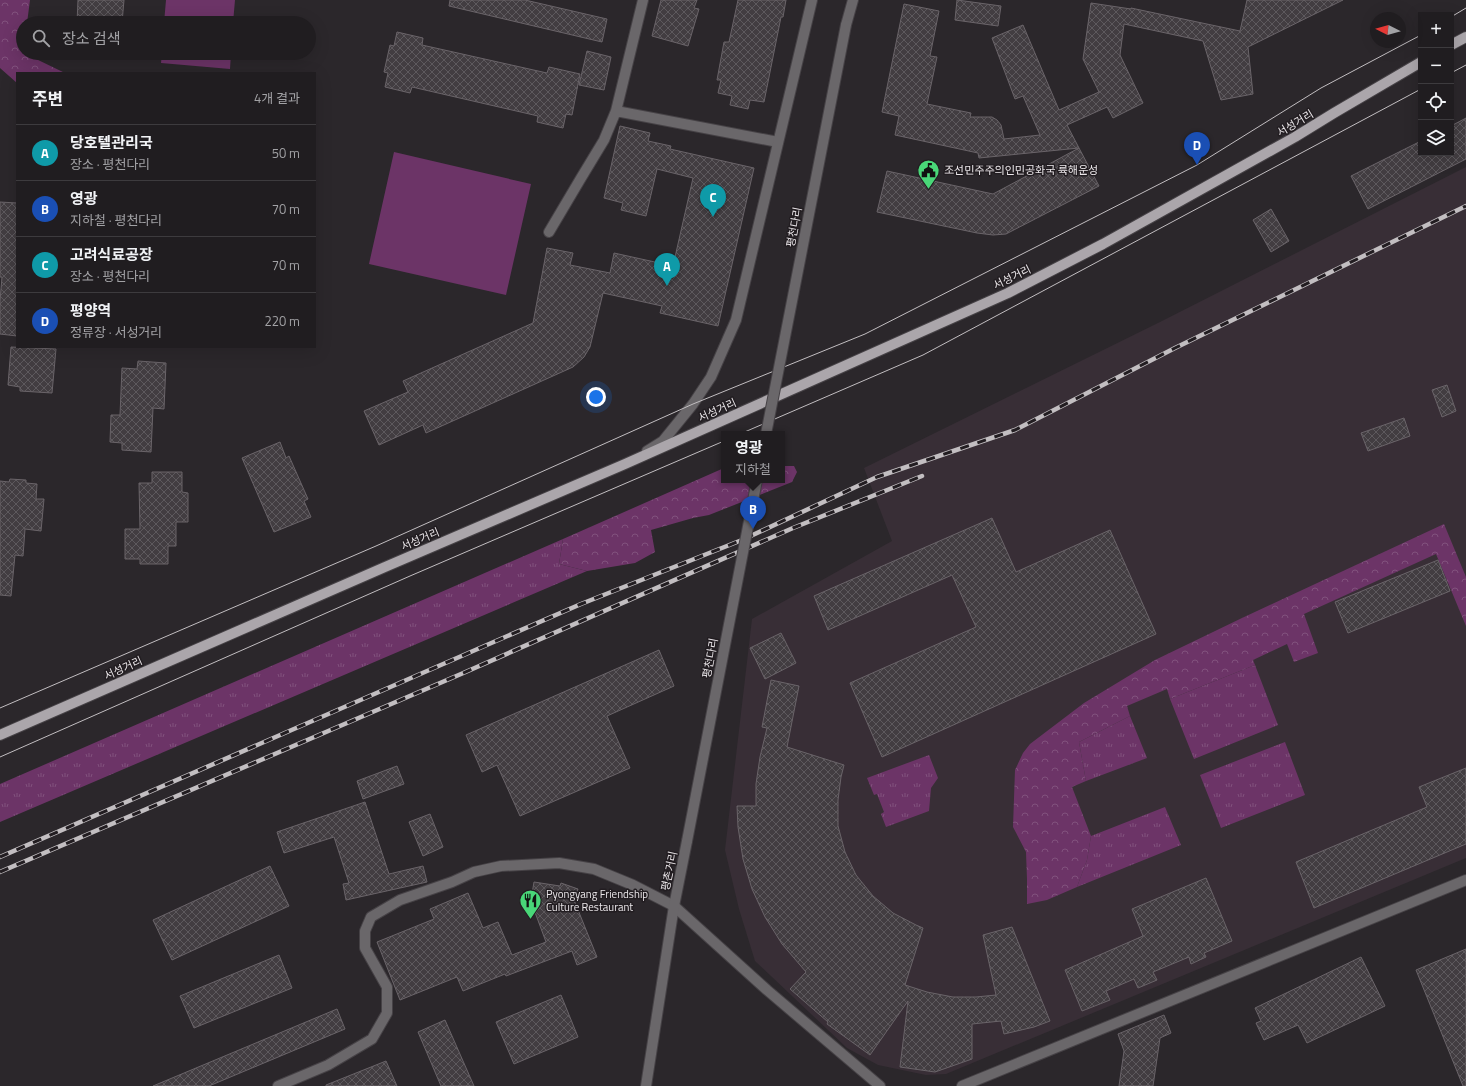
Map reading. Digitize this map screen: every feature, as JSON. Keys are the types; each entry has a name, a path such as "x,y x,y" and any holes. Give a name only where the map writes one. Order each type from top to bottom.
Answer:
{"main road":[{"path":"1454,43 1466,37"},
{"name":"서성거리","path":"0,735 625,464 1008,293 1103,244 1295,137 1418,64"}],"street":[{"path":"549,232 604,140 616,111 643,0"},
{"path":"625,464 663,441 693,404 711,377 736,320 812,0"},
{"name":"평천다리","path":"767,431 846,25 853,0"},
{"path":"616,111 778,142"},
{"name":"평천다리","path":"687,841 756,483"},
{"name":"평촌거리","path":"646,1086 674,906 687,841"},
{"path":"278,1086 328,1065 372,1039 387,1013 387,987 365,948 365,931 371,917 400,900 452,882 474,872 501,866 558,863 594,869 633,884 674,906 767,990 880,1086"},
{"path":"962,1086 1466,880"}],"shaded area":[{"path":"1466,167 1466,858 946,1074 926,1075 878,1065 847,1048 755,961 739,909 725,850 752,619 892,541 864,468 1160,322"}],"green space":[{"path":"0,0 30,0 28,16 16,16 16,60 38,60 63,72 16,72 16,82 0,68"},
{"path":"166,0 235,0 234,16 165,16"},
{"path":"161,60 231,60 230,69 161,63"},
{"path":"394,152 531,184 506,295 369,264"},
{"path":"785,466 794,466 797,472 792,482 709,515 651,530 655,552 635,563 587,571 559,564 563,539 721,469 721,483 785,483"},
{"path":"1444,524 1466,577 1466,626 1436,554 1304,614 1318,653 1294,662 1287,644 1253,660 1255,665 1170,699 1167,689 1127,706 1130,716 1079,742 1086,781 1072,787 1091,836 1087,860 1077,887 1047,900 1027,904 1026,852 1013,827 1015,770 1023,753 1030,744 1084,703 1155,660"},
{"path":"563,539 559,564 587,571 0,822 0,784"},
{"path":"1255,665 1278,725 1194,759 1170,699"},
{"path":"1130,716 1147,758 1086,781 1079,742"},
{"path":"1285,742 1305,795 1221,828 1200,775"},
{"path":"929,755 938,778 931,788 929,811 886,827 881,814 884,812 877,794 874,795 867,778"},
{"path":"1165,807 1181,845 1077,887 1087,860 1091,836"}],"building":[{"path":"78,0 124,0 123,16 77,16"},
{"path":"450,0 525,0 607,19 602,42 449,6"},
{"path":"661,0 697,0 694,8 699,9 688,46 652,36"},
{"path":"738,0 786,0 783,17 781,17 764,102 750,100 748,109 730,105 732,96 718,93 721,80 717,80 724,42 729,42"},
{"path":"957,0 1001,6 998,26 955,20"},
{"path":"1247,0 1343,0 1248,47 1253,94 1221,100 1203,41 1124,24 1120,55 1143,103 1113,118 1107,107 1067,125 1079,148 979,158 978,153 895,135 899,116 882,112 904,4 939,11 930,56 937,57 927,104 971,113 970,117 992,117 1001,125 1004,139 1040,135 1023,96 1015,99 992,38 1023,25 1059,110 1099,92 1083,59 1091,3 1131,8 1240,31"},
{"path":"397,32 423,38 422,45 547,73 549,67 580,74 572,115 566,114 563,128 537,122 538,116 412,87 410,93 385,87 388,73 384,72 390,45 394,46"},
{"path":"587,51 611,57 604,90 579,85"},
{"path":"1466,118 1466,159 1368,209 1351,176 1418,142 1418,156 1454,156 1454,124"},
{"path":"620,126 650,133 648,141 671,146 670,149 754,168 718,326 660,313 662,306 603,293 590,347 584,357 573,367 426,433 423,425 379,445 364,411 408,392 403,381 533,323 547,248 573,253 570,265 610,273 614,253 673,266 693,178 657,169 646,216 621,210 623,203 604,198"},
{"name":"조선민주주의인민공화국 륙해운성","path":"1079,148 1099,186 1006,234 993,235 977,233 877,212 887,171 993,194"},
{"path":"0,202 16,203 16,336 0,334 2,277 0,277"},
{"path":"1271,209 1289,241 1271,252 1253,220"},
{"path":"11,347 56,349 52,393 20,391 20,387 8,385"},
{"path":"138,361 166,363 164,409 153,408 151,452 122,450 122,443 110,442 111,415 120,415 122,368 137,369"},
{"path":"1447,385 1456,411 1442,417 1432,390"},
{"path":"1404,418 1410,436 1368,451 1361,433"},
{"path":"280,442 286,458 289,456 308,499 304,501 311,517 274,532 242,458"},
{"path":"152,472 182,472 182,492 188,493 188,522 176,522 176,546 168,546 168,564 140,564 140,559 125,559 125,529 140,529 139,483 152,483"},
{"path":"10,479 26,480 26,483 37,484 36,499 44,499 41,531 25,529 23,556 15,555 11,596 0,595 0,481 9,482"},
{"path":"992,518 1016,572 1110,530 1156,634 882,757 850,683 976,627 952,575 828,630 814,596"},
{"path":"1438,560 1450,591 1348,633 1335,602"},
{"path":"781,633 796,663 765,679 750,648"},
{"path":"659,650 674,686 607,716 630,768 520,816 497,765 482,772 466,735"},
{"path":"771,680 799,686 787,747 844,765 838,800 838,826 845,852 856,875 873,896 893,913 923,928 905,985 927,992 953,997 996,995 983,935 1012,927 1050,1021 1034,1027 1004,1034 1001,1021 972,1024 972,1059 935,1072 900,1067 908,1001 870,1055 827,1024 828,1022 790,989 806,972 782,944 765,917 752,889 743,859 738,827 737,806 756,806 756,784 760,757 767,728 762,727"},
{"path":"397,766 404,784 363,799 357,781"},
{"path":"1466,768 1466,844 1314,908 1296,862 1427,807 1419,787"},
{"path":"365,802 389,874 423,866 427,882 346,900 343,884 349,883 334,837 284,853 277,832"},
{"path":"430,814 443,847 423,856 409,822"},
{"path":"270,866 289,906 172,960 153,920"},
{"path":"1206,878 1232,941 1204,953 1206,957 1191,964 1189,957 1153,972 1157,980 1138,988 1134,979 1106,991 1110,1000 1082,1011 1065,970 1143,936 1132,909"},
{"path":"534,882 560,886 561,883 578,889 574,900 597,957 577,965 572,951 506,976 505,974 463,991 457,977 400,1000 377,942 434,919 430,909 468,893 483,928 498,922 512,955 546,942 529,896 532,894"},
{"path":"1466,949 1466,1086 1463,1086 1416,970"},
{"path":"279,955 292,988 194,1028 180,996"},
{"path":"1361,957 1385,1006 1307,1043 1298,1025 1264,1040 1256,1023 1261,1021 1255,1008"},
{"path":"561,995 578,1037 514,1064 496,1022"},
{"path":"337,1009 345,1029 209,1086 153,1086"},
{"path":"1164,1015 1171,1033 1160,1038 1153,1086 1119,1086 1124,1051 1118,1034"},
{"path":"445,1020 474,1086 441,1086 418,1032"},
{"path":"386,1061 397,1086 326,1086 326,1085"}],"tram line":[{"path":"1454,15 1466,8"},
{"path":"0,708 376,546 693,404 865,334 1197,165 1321,88 1418,37"},
{"path":"1454,71 1466,65"},
{"path":"747,431 923,355 1418,91"},
{"path":"0,757 410,576 721,442"}],"railway":[{"path":"0,857 581,604 742,540 877,477 1015,430 1175,348 1466,206"},
{"path":"0,872 461,674 793,528 922,476"}],"place":[{"name":"평양역","path":"1197,165"},
{"name":"조선민주주의인민공화국 륙해운성","path":"928,190"},
{"name":"고려식료공장","path":"713,217"},
{"name":"당호텔관리국","path":"667,286"},
{"name":"영광","path":"753,529"},
{"name":"Pyongyang Friendship Culture Restaurant","path":"530,920"}]}
